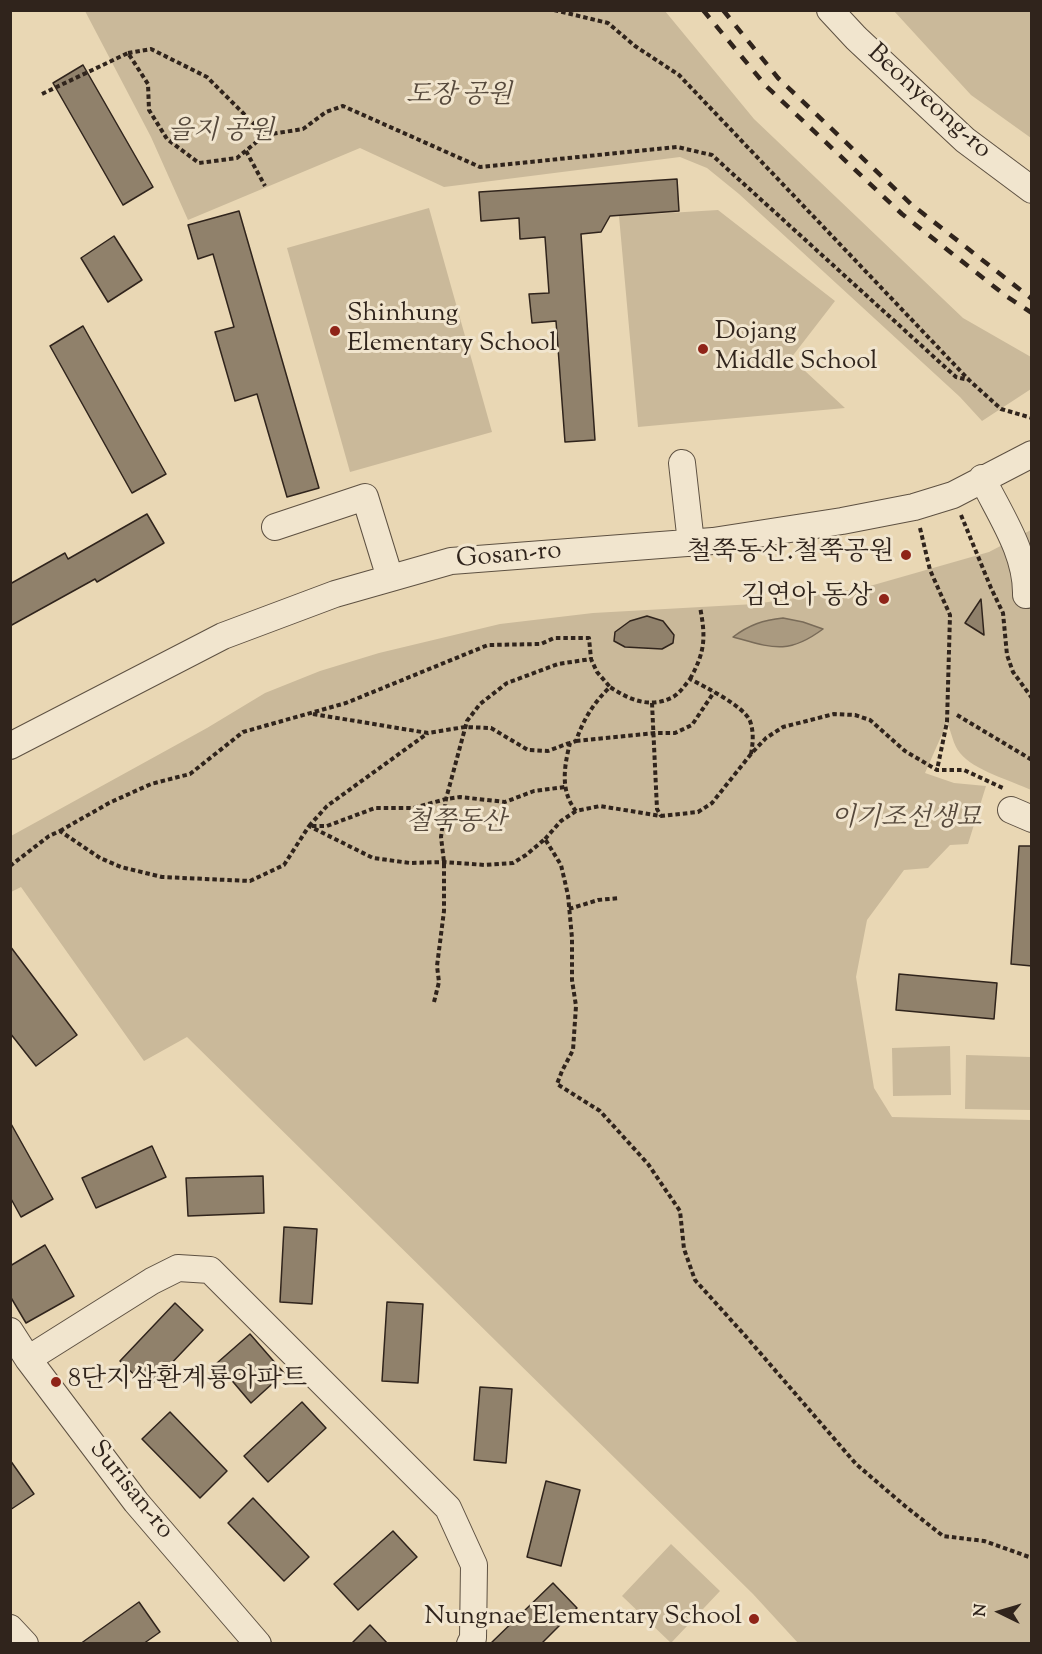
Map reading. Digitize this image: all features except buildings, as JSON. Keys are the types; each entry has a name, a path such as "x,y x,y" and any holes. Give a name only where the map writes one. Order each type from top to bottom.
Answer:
{"street":[{"name":"Beonyeong-ro","path":"830,10 855,39 965,140 1027,184"},
{"path":"1027,184 1032,205"},
{"name":"Gosan-ro","path":"10,746 223,636 335,594 390,578 451,561 691,543 842,521 914,507 953,495 1032,453"},
{"path":"682,463 691,543"},
{"path":"982,478 1022,561 1026,579 1026,595"},
{"path":"275,527 365,497 390,578"},
{"path":"28,1359 152,1281 178,1268 210,1270 448,1508 474,1565 473,1638 470,1644"},
{"name":"Surisan-ro","path":"10,1331 28,1359 136,1502 258,1644"},
{"path":"10,1628 25,1644"}],"path":[{"path":"554,10 608,23 635,46 679,75 969,380 1001,409 1032,418"},
{"path":"42,94 128,53 151,49 207,77 266,135"},
{"path":"128,53 148,84 149,110 167,139 199,163 237,158 266,135 303,129 326,112 343,106 480,167 677,147 712,155 956,377 969,380"},
{"path":"246,151 265,186"},
{"path":"953,495 1003,614 1006,655 1013,672 1032,698"},
{"path":"914,507 930,570 950,615 947,722 937,770"},
{"path":"10,866 49,836 109,803 151,784 190,774 243,732 375,693 488,645 541,644 554,638 589,638 591,659 597,672 610,687 630,700 652,703 675,696 690,680 702,659 704,630 700,607"},
{"path":"434,1002 439,982 436,966 444,911 444,862 441,837 446,799 467,721 480,704 507,683 558,664 591,659"},
{"path":"690,680 714,692 749,718 754,738 751,754"},
{"path":"576,741 597,699 610,687"},
{"path":"311,713 428,734 465,727 491,728 528,750 548,751 576,741 675,733 692,725 714,692"},
{"path":"652,703 657,809 661,816"},
{"path":"309,826 373,858 410,863 444,862 485,865 513,863 545,839 561,822 576,811 600,806 661,816 698,812 712,803 766,738 783,727 834,714 855,715 870,720 905,751 937,770 964,770 998,785 1012,794 1021,814"},
{"path":"957,716 1032,760"},
{"path":"60,831 100,858 121,867 162,877 250,881 284,865 309,826 327,806 428,734"},
{"path":"570,743 565,765 565,787 568,801 576,811"},
{"path":"309,826 327,826 375,808 412,808 446,799 471,797 505,802 534,791 565,787"},
{"path":"545,839 561,865 569,909 572,980 576,1006 573,1050 557,1084 600,1111 648,1164 680,1211 684,1249 694,1280 856,1464 943,1536 984,1541 1032,1558"},
{"path":"569,909 598,900 620,898"}],"green space":[{"name":"도장 공원","path":"85,11 665,11 754,119 963,318 1031,357 1031,389 982,421 960,397 739,194 707,168 680,157 444,187 360,148 188,220 151,137"},
{"path":"894,11 1031,11 1031,138 971,95"},
{"path":"429,208 492,432 350,472 287,248"},
{"path":"718,210 835,301 791,358 845,408 638,427 619,216"},
{"path":"1031,530 1031,790 983,770 966,759 956,746 947,723 925,773 954,783 986,786 968,844 950,845 928,868 904,870 867,920 856,977 874,1088 892,1117 1031,1120 1031,1643 798,1643 753,1594 187,1037 144,1061 21,887 11,892 11,836 207,728 265,693 320,671 379,653 500,624 593,613 755,604 863,588 989,552"},
{"path":"950,1046 951,1095 893,1096 892,1048"},
{"path":"966,1055 1031,1057 1031,1110 965,1109"},
{"path":"671,1544 720,1591 671,1643 622,1596"}],"shaded area":[{"path":"783,618 823,629 800,643 780,647 733,637 756,624"}],"railway":[{"path":"703,10 766,86 902,214 1006,296 1032,313"},
{"path":"723,10 778,78 911,204 1032,299"}],"place":[{"name":"Shinhung Elementary School","path":"335,331"},
{"name":"Dojang Middle School","path":"703,349"},
{"name":"철쭉동산.철쭉공원","path":"906,555"},
{"name":"김연아 동상","path":"884,599"},
{"name":"8단지삼환계룡아파트","path":"56,1382"},
{"name":"Nungnae Elementary School","path":"754,1619"}],"park label":[{"name":"을지 공원","path":"221,134"},
{"name":"이기조선생묘","path":"906,821"},
{"name":"철쭉동산","path":"456,825"}]}
